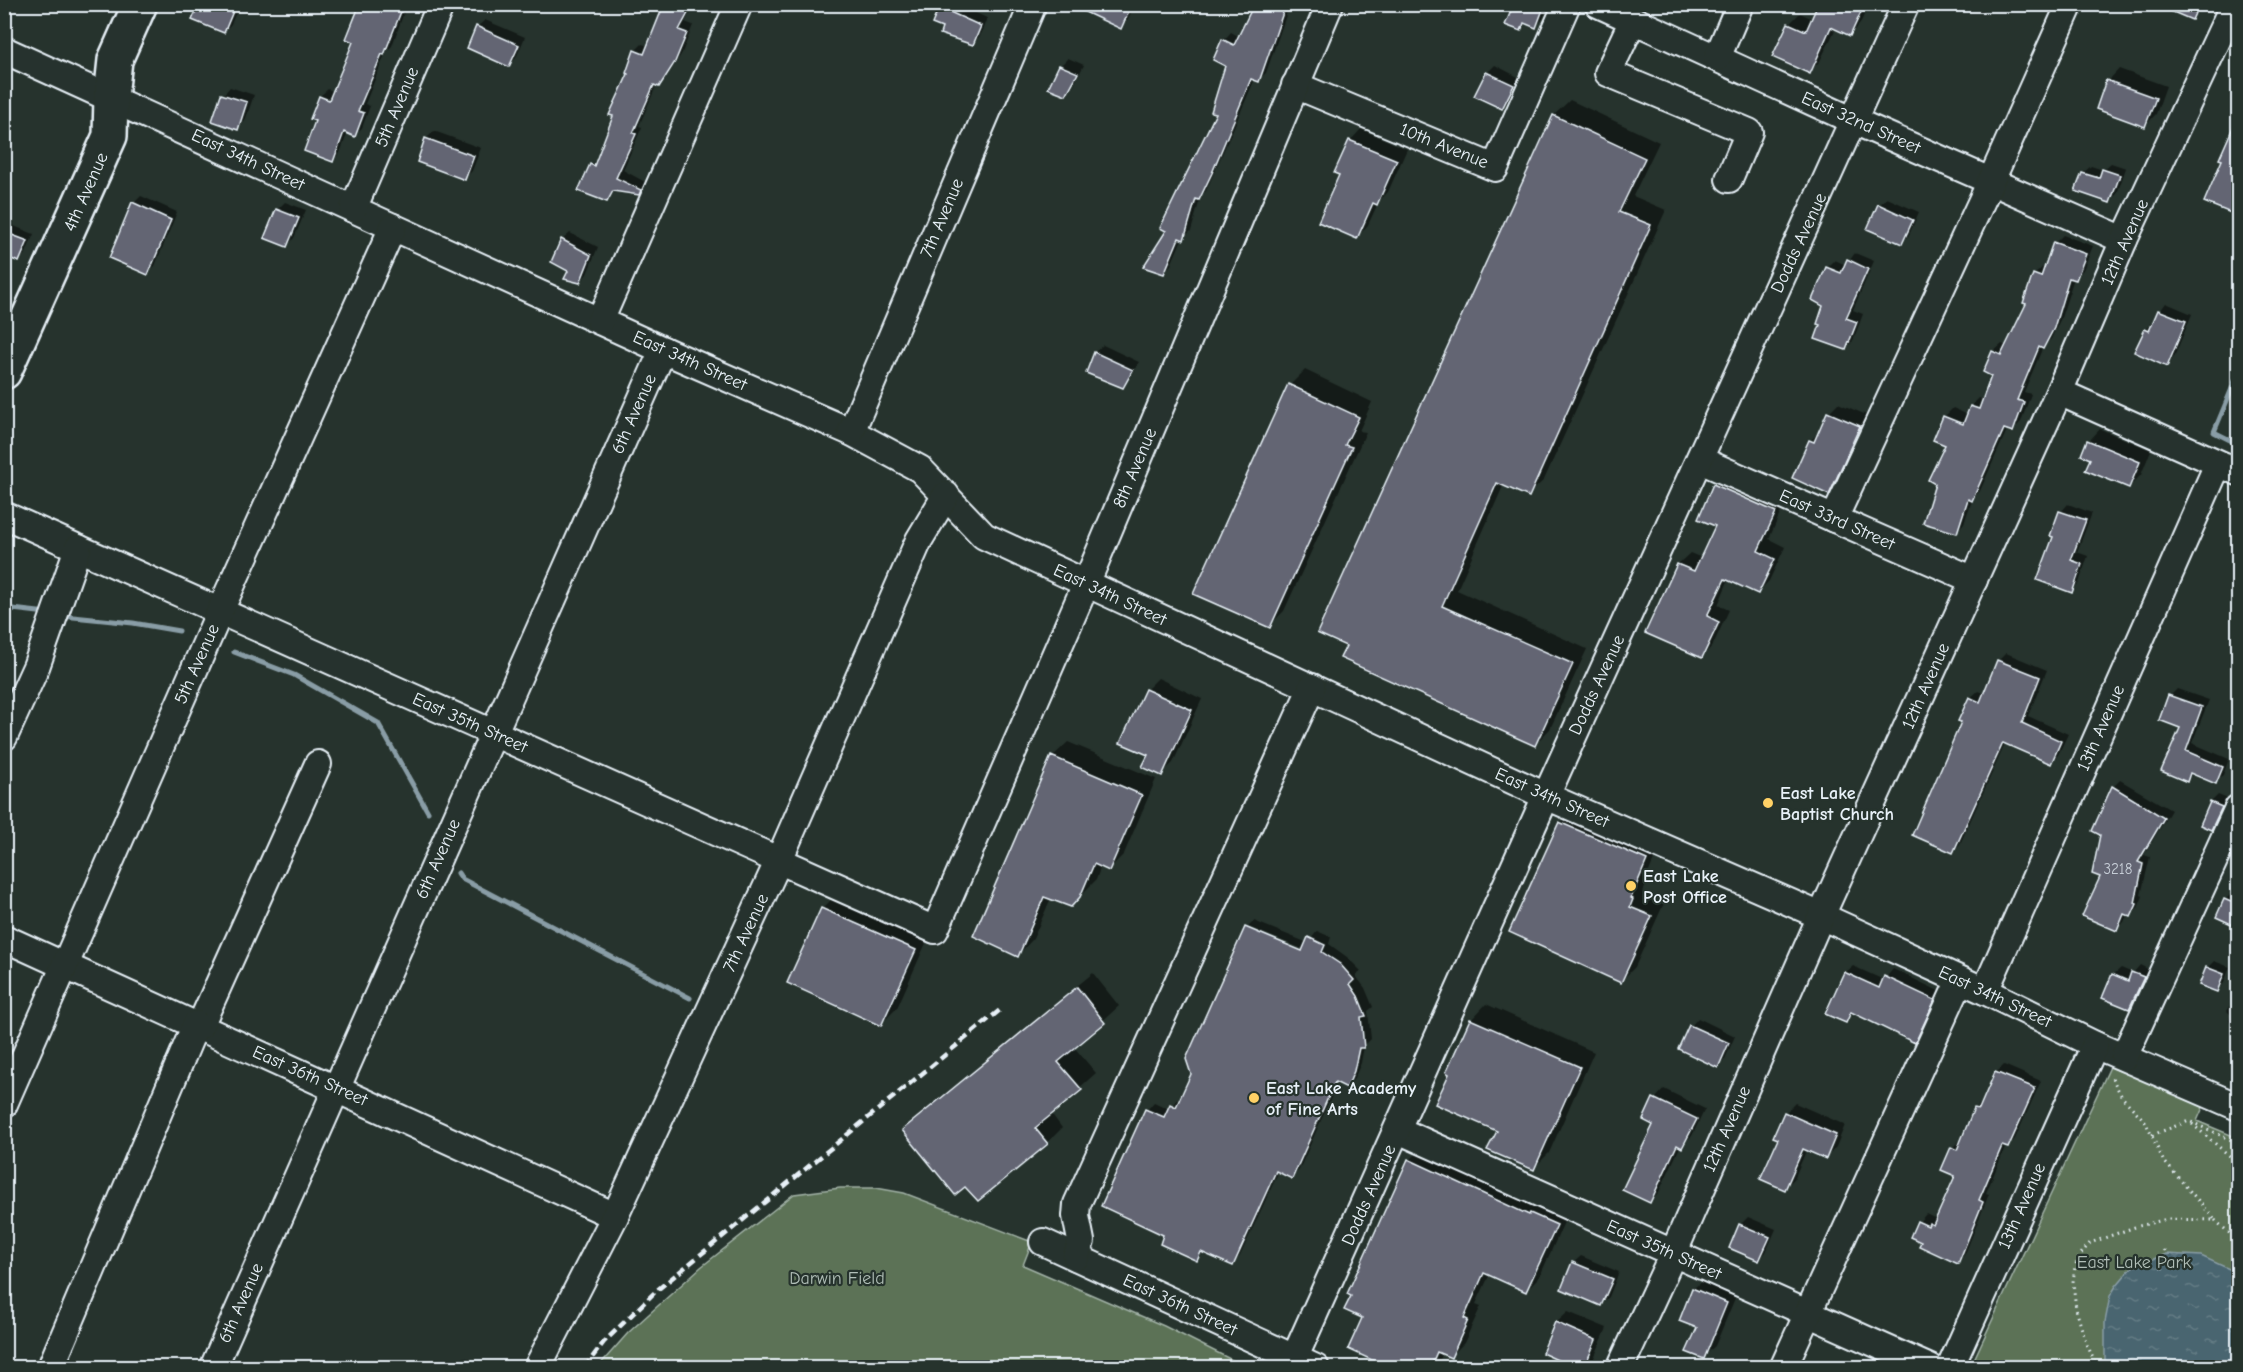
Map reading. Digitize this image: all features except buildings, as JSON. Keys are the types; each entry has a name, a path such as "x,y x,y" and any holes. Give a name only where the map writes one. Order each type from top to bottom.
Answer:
{"main road":[{"name":"4th Avenue","path":"4,372 110,136 115,60 140,4"}],"street":[{"name":"5th Avenue","path":"353,209 441,4"},
{"path":"600,321 739,4"},
{"name":"7th Avenue","path":"851,432 1034,4"},
{"name":"8th Avenue","path":"935,930 1086,584 1330,4"},
{"name":"10th Avenue","path":"1295,85 1495,168 1567,4"},
{"name":"East 32nd Street","path":"1598,4 1854,121 2124,240"},
{"path":"1717,58 1740,4"},
{"name":"Dodds Avenue","path":"1300,1364 1398,1130 1546,796 1906,4"},
{"path":"1834,519 1991,181 2070,4"},
{"name":"12th Avenue","path":"1620,1368 1673,1254 1821,916 2060,392 2124,240 2234,4"},
{"path":"1633,20 1608,73 1749,132 1729,179"},
{"name":"East 34th Street","path":"4,50 663,350 851,432 920,469 984,536 1546,796 1821,916 1984,991 2095,1045 2116,1064 2238,1107"},
{"name":"5th Avenue","path":"4,1104 220,611 393,227"},
{"name":"6th Avenue","path":"213,1368 663,350"},
{"path":"2060,392 2228,468"},
{"name":"East 33rd Street","path":"1700,460 1974,580"},
{"name":"13th Avenue","path":"1984,991 2228,468"},
{"name":"7th Avenue","path":"537,1368 615,1216 779,860 919,540 946,495"},
{"name":"East 35th Street","path":"4,515 935,930"},
{"path":"4,737 36,667 78,548"},
{"path":"1076,1257 1081,1241 1076,1216 1077,1204 1311,687"},
{"path":"53,1362 198,1025 318,764"},
{"path":"2116,1064 2238,808"},
{"name":"East 36th Street","path":"4,938 615,1216"},
{"path":"1783,1368 1960,980"},
{"name":"13th Avenue","path":"1950,1368 2095,1045"},
{"name":"East 35th Street","path":"1398,1130 1930,1368"},
{"name":"East 36th Street","path":"1043,1242 1300,1364"}],"path":[{"path":"2116,1064 2122,1096 2145,1121 2163,1160 2215,1220 2238,1241"},
{"path":"2152,1136 2189,1121 2238,1143"},
{"path":"2189,1121 2238,1163"},
{"path":"2097,1368 2084,1337 2076,1309 2073,1282 2075,1266 2080,1255 2090,1243 2135,1227 2167,1219 2215,1220"},
{"path":"2162,1269 2165,1249"}],"green space":[{"name":"East Lake Park","path":"2110,1067 2204,1105 2197,1121 2238,1138 2238,1367 1970,1368"},
{"name":"Darwin Field","path":"840,1188 876,1188 904,1193 1032,1242 1023,1265 1164,1326 1246,1367 597,1368 628,1333 701,1267 794,1194"}],"water":[{"path":"2167,1254 2201,1256 2238,1273 2238,1367 2105,1367 2105,1322 2110,1296 2132,1267"}],"waterway":[{"path":"2238,374 2214,432 2238,444"},
{"path":"4,608 47,613"},
{"path":"63,616 133,623 179,631"},
{"path":"234,652 294,675 378,723 428,812"},
{"path":"458,873 462,879 690,998"}],"railway":[{"path":"584,1368 604,1342 656,1291 1000,1010"}],"place":[{"name":"East Lake Baptist Church","path":"1768,803"},
{"name":"East Lake Post Office","path":"1631,886"},
{"name":"East Lake Academy of Fine Arts","path":"1254,1098"}]}
